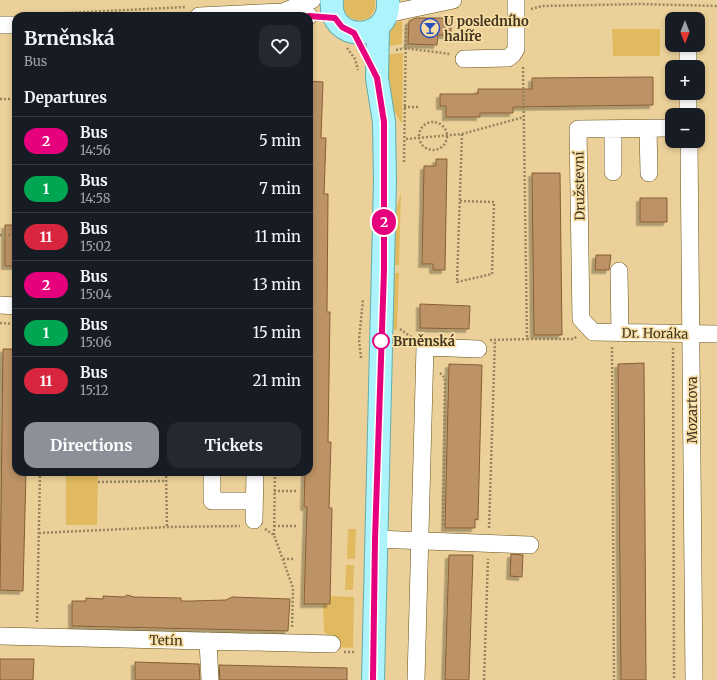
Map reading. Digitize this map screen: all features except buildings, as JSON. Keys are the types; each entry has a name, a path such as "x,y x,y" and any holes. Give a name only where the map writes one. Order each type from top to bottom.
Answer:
{"main road":[{"path":"333,9 368,75 384,122 385,181 372,680"},
{"path":"349,38 366,33 384,14"},
{"path":"368,75 377,52 384,14"}],"street":[{"path":"195,11 282,12 312,0"},
{"path":"384,14 453,0"},
{"path":"464,59 511,57 516,49 516,8"},
{"path":"313,15 333,9"},
{"path":"0,25 12,22"},
{"path":"648,128 649,173"},
{"name":"Družstevní","path":"587,332 581,319 578,129 665,128"},
{"path":"613,129 613,172"},
{"name":"Mozartova","path":"688,148 690,312 692,334 694,680"},
{"path":"616,339 619,272"},
{"path":"0,305 12,306"},
{"name":"Dr. Horáka","path":"587,332 616,339 692,334 717,334"},
{"path":"416,680 425,347 478,349"},
{"path":"212,476 212,501 254,501"},
{"path":"253,524 254,476"},
{"path":"375,539 530,545"},
{"name":"Tetín","path":"0,636 332,644"},
{"path":"208,641 210,680"}],"path":[{"path":"516,8 522,16 528,10 543,6 640,4 717,6"},
{"path":"176,12 195,11"},
{"path":"349,38 354,59 368,75"},
{"path":"405,48 445,52 464,59"},
{"path":"523,66 527,339 574,339 587,332"},
{"path":"0,99 12,99"},
{"path":"404,107 419,107"},
{"path":"406,139 462,134 524,117"},
{"path":"432,122 442,126 447,135 443,146 437,150 425,148 421,144 419,137 422,128 432,122"},
{"path":"460,201 494,202 492,274 457,282 462,134"},
{"path":"0,235 12,235"},
{"path":"362,361 359,340 364,294"},
{"path":"0,323 12,324"},
{"path":"398,328 425,347"},
{"path":"574,339 587,332"},
{"path":"614,680 616,339"},
{"path":"484,680 495,340"},
{"path":"674,341 674,680"},
{"path":"436,370 445,378 442,542"},
{"path":"37,636 40,476"},
{"path":"166,476 167,527"},
{"path":"275,476 274,535 293,588 292,643"},
{"path":"98,482 166,481"},
{"path":"274,491 297,491"},
{"path":"39,533 253,524 274,535"},
{"path":"274,526 296,526"},
{"path":"282,559 294,559"},
{"path":"355,659 356,644"}],"shaded area":[{"path":"344,0 375,0 375,9 369,18 364,20 354,19 347,14 344,6"},
{"path":"402,20 402,44 383,47 384,38 388,30 394,24"},
{"path":"612,29 660,29 660,56 613,56"},
{"path":"403,53 401,123 392,107 384,55"},
{"path":"401,193 399,265 392,265 394,216"},
{"path":"393,273 399,273 397,330 391,330"},
{"path":"66,476 98,476 97,525 66,525"},
{"path":"348,529 356,529 355,559 347,559"},
{"path":"346,565 354,565 353,590 345,590"},
{"path":"330,596 354,597 353,648 336,647 337,637 330,636 324,632 323,605 330,605"}],"bus line":[{"name":"2","path":"313,16 335,18 342,27 354,33 377,78 384,122 384,270 375,539 373,680"}],"place":[{"name":"U posledního halíře","path":"430,28"},
{"name":"Brněnská","path":"381,341"}]}
